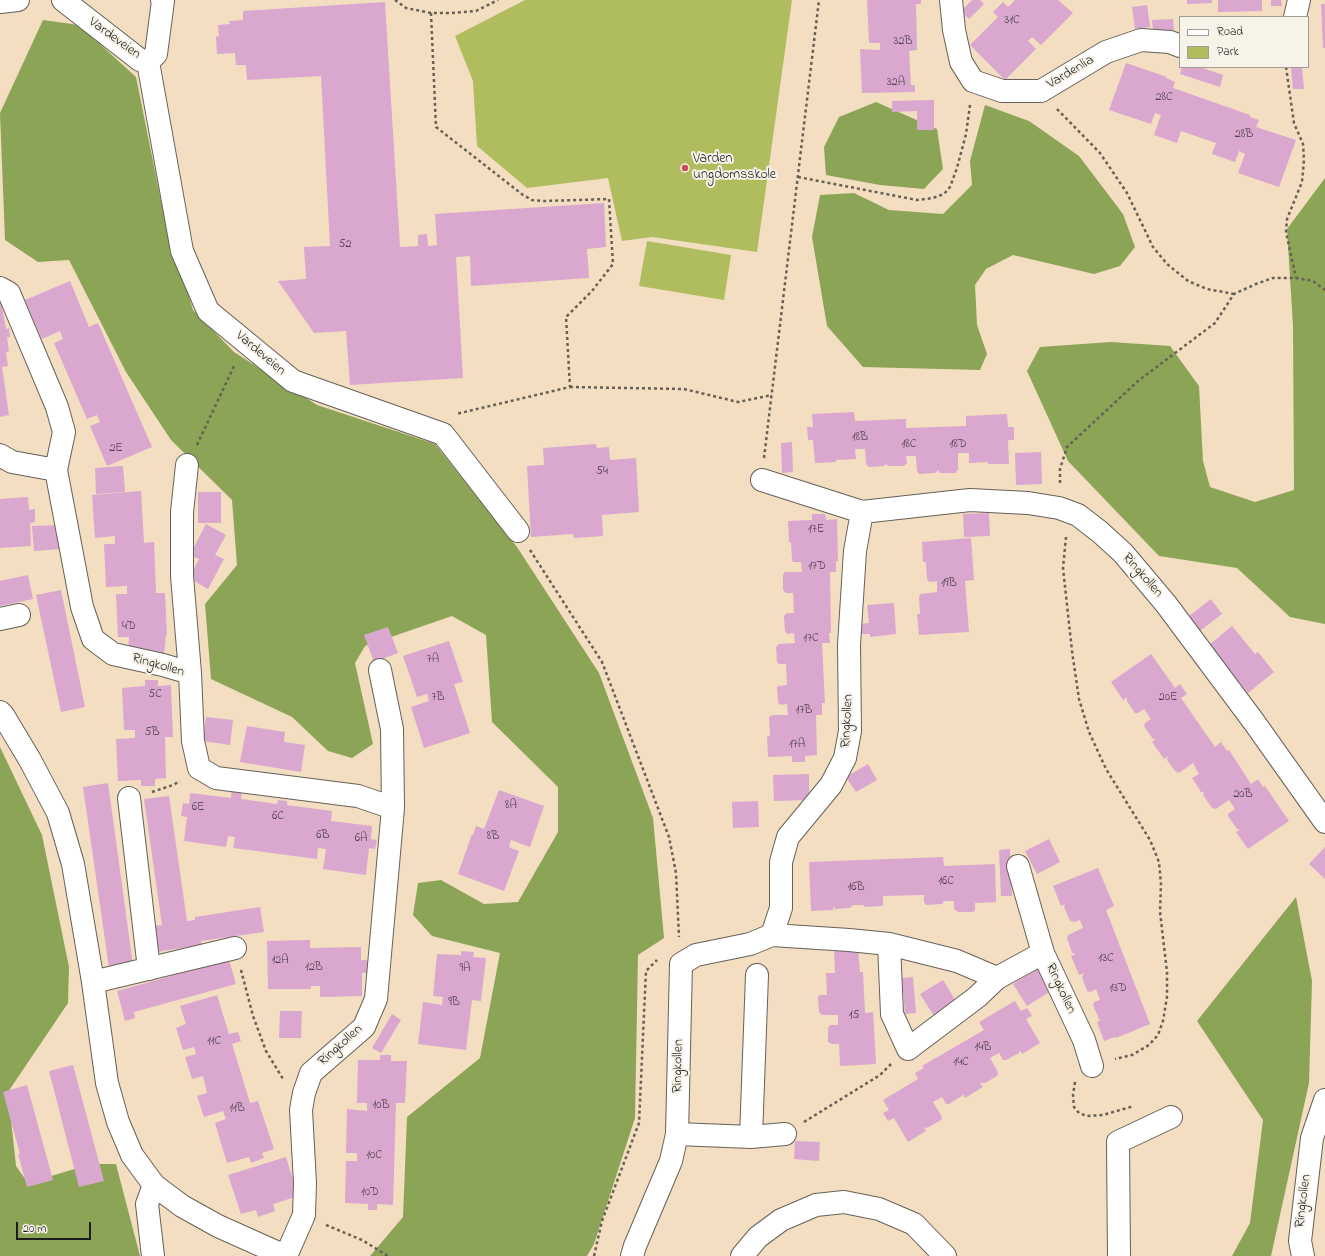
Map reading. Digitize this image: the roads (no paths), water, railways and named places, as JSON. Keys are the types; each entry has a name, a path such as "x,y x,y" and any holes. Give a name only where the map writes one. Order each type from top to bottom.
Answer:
{"street":[{"path":"0,2 18,0"},
{"name":"Vardeveien","path":"62,0 140,60 148,62"},
{"name":"Vardeveien","path":"148,62 156,54 162,0"},
{"name":"Vardenlia","path":"951,0 954,30 961,62 973,81 1002,91 1040,91 1106,52 1141,40 1170,42 1179,46"},
{"path":"1295,16 1299,0"},
{"name":"Vardeveien","path":"148,62 182,251 208,311 293,382 443,434 518,531"},
{"path":"0,288 9,293 58,407 64,432 56,470 12,462 0,456"},
{"path":"187,465 182,512 182,576 190,673"},
{"name":"Ringkollen","path":"56,470 82,607 93,638 114,654 163,665 190,673 193,741 199,768 216,778 358,796 393,808"},
{"name":"Ringkollen","path":"762,480 862,512 970,500 1028,503 1068,511 1100,532 1123,553 1166,604 1254,722 1325,822"},
{"name":"Ringkollen","path":"632,1256 671,1161 677,1134 671,960 750,944 772,935 781,908 781,862 788,837 831,785 845,758 850,731 849,645 855,551 862,512"},
{"name":"Ringkollen","path":"0,712 30,760 58,813 73,864 93,982 107,1083 118,1122 132,1155 154,1185 182,1206 218,1226 286,1256 304,1215 305,1183 301,1110 304,1093 311,1073 364,1027 376,999 393,808 392,729 380,670"},
{"path":"129,798 149,969"},
{"path":"1018,866 1043,953"},
{"path":"772,935 889,944 957,961 996,978"},
{"name":"Ringkollen","path":"889,944 892,1014 908,1049 977,997 996,978 1043,953 1084,1040 1092,1066"},
{"path":"93,982 236,948"},
{"path":"750,1137 756,975"},
{"name":"Ringkollen","path":"1303,1256 1300,1241 1312,1138 1325,1100"},
{"path":"1119,1256 1118,1142 1171,1118"},
{"path":"677,1134 750,1137 785,1134"},
{"path":"153,1256 147,1204 154,1185"},
{"path":"742,1256 758,1236 781,1220 816,1205 844,1202 879,1209 914,1224 945,1256"}],"place":[{"name":"Varden ungdomsskole","path":"685,168"}]}
